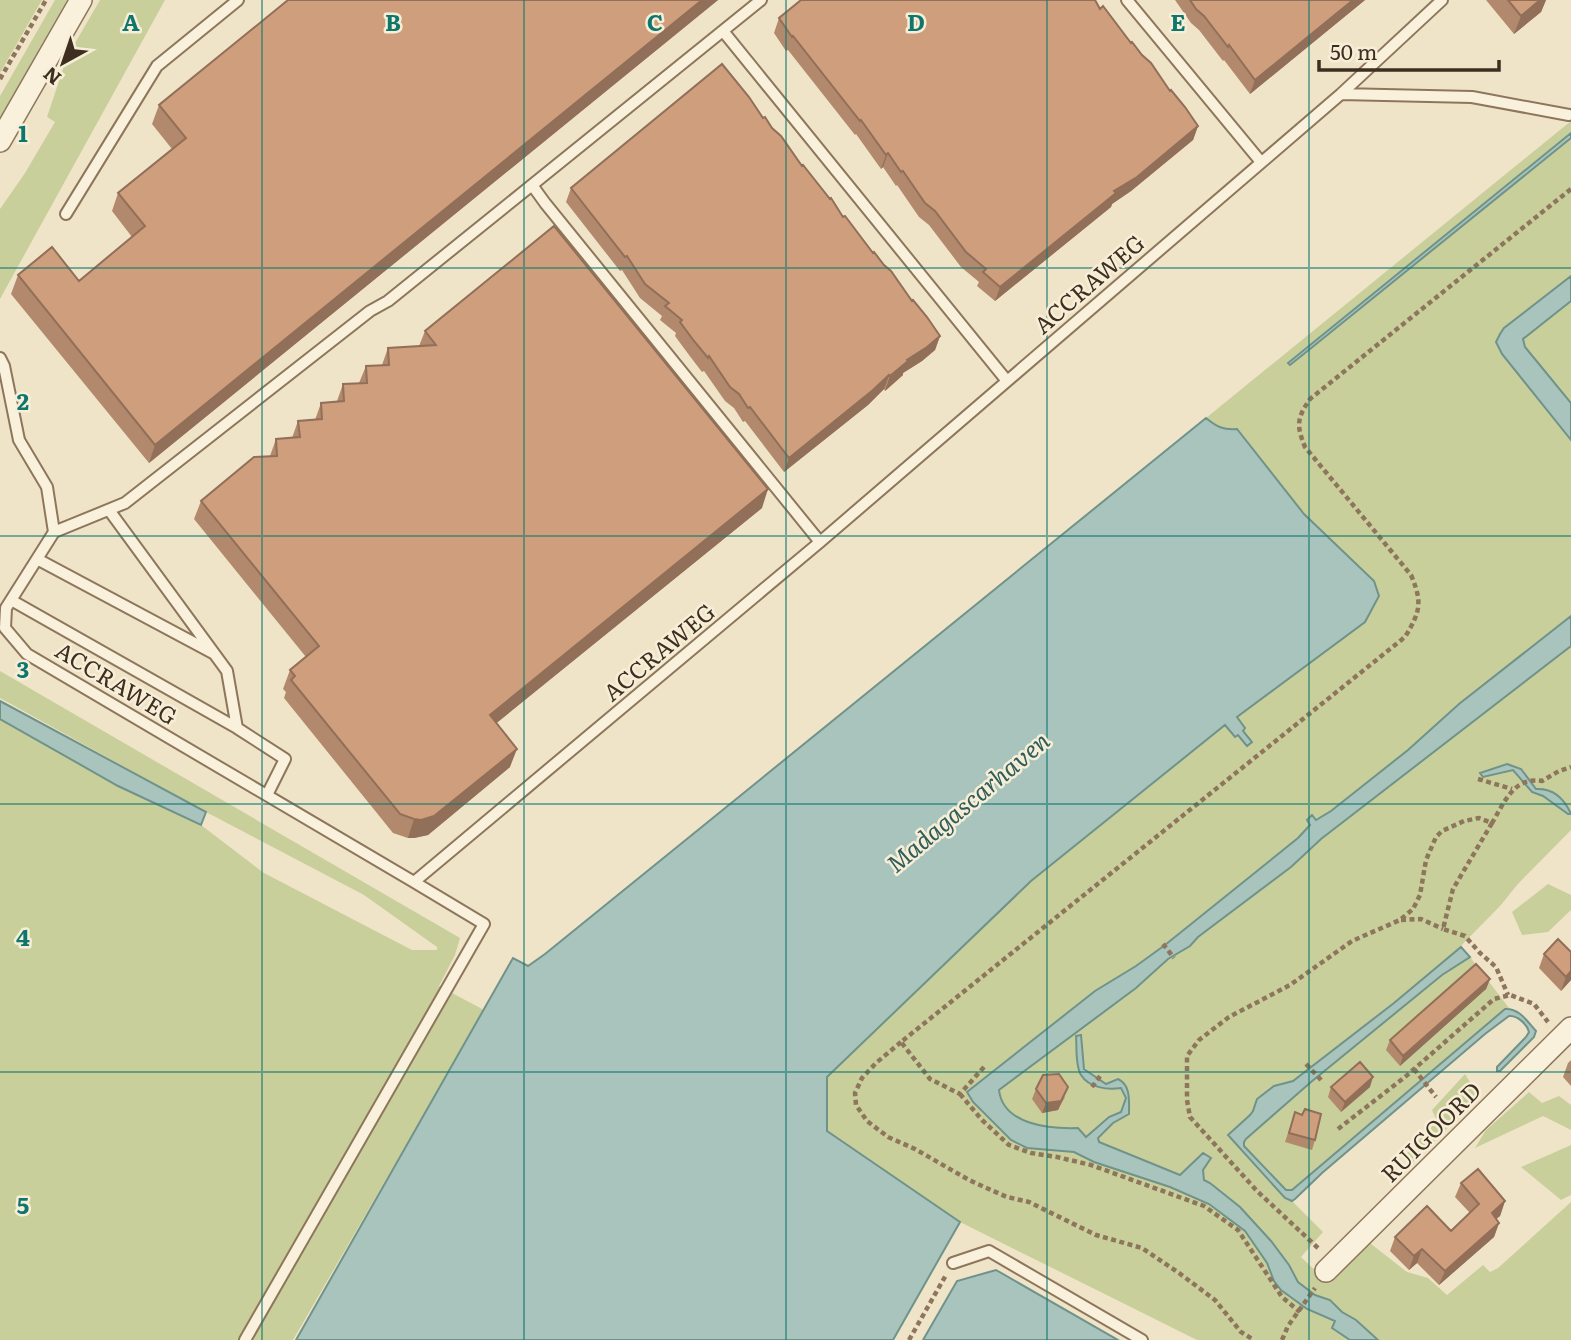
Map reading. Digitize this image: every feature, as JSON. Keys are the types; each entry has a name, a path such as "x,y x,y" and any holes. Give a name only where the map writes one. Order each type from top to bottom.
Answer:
{"street":[{"path":"0,141 81,0"},
{"name":"RUIGOORD","path":"1326,1272 1566,1034"}],"lane":[{"path":"66,214 157,66 238,0"},
{"path":"0,358 19,440 47,487 54,532 125,503 370,311 388,301 761,0"},
{"path":"1127,0 1261,162"},
{"name":"ACCRAWEG","path":"54,532 6,608 5,628 27,654 414,882 1007,381 1341,94 1442,0"},
{"path":"723,31 1007,381"},
{"path":"1341,94 1472,97 1569,116"},
{"path":"532,185 820,541"},
{"path":"109,510 227,671 237,728"},
{"path":"37,559 215,655"},
{"path":"11,600 237,728 285,759 267,795"},
{"path":"245,1340 484,924 414,882"},
{"path":"953,1262 989,1251 1142,1340"}],"path":[{"path":"0,79 46,0"},
{"path":"1254,1340 1241,1332 1215,1300 1142,1248 1096,1235 1029,1202 991,1191 888,1136 867,1121 856,1105 855,1093 869,1070 901,1042 1405,637 1417,618 1419,595 1411,576 1305,447 1298,431 1300,414 1310,399 1571,189"},
{"path":"1443,929 1453,889 1512,789 1533,780 1542,781 1571,767"},
{"path":"1478,779 1512,789"},
{"path":"1282,1340 1326,1272 1190,1116 1187,1100 1187,1056 1199,1040 1229,1017 1290,985 1352,941 1400,920 1413,909 1420,895 1426,860 1436,837 1443,831 1464,821 1479,818 1493,823"},
{"path":"1400,920 1421,919 1465,936 1496,967 1508,995"},
{"path":"1163,944 1174,958"},
{"path":"1338,1129 1414,1069 1494,999 1510,995 1534,1004 1566,1034"},
{"path":"901,1042 930,1079 960,1094 982,1120 1009,1145 1031,1153 1091,1165 1204,1206 1238,1230 1282,1297 1300,1312"},
{"path":"1306,1063 1323,1082"},
{"path":"960,1094 984,1067"},
{"path":"1414,1069 1436,1097"},
{"path":"1092,1087 1101,1075"},
{"path":"909,1340 953,1262"}],"green space":[{"path":"0,0 42,0 0,73"},
{"path":"55,0 67,0 0,118 0,96"},
{"path":"100,0 165,0 0,299 0,209 55,122 47,117 67,57"},
{"path":"1571,121 1571,133 1288,364 1571,137 1571,276 1504,328 1497,342 1502,354 1571,440 1571,616 1459,704 1408,750 1331,811 1316,820 1312,815 1307,819 1310,825 1298,838 1165,945 1095,991 967,1092 973,1102 1027,1148 1074,1152 1094,1162 1170,1187 1209,1204 1245,1231 1267,1263 1281,1290 1307,1309 1335,1321 1332,1328 1350,1340 1197,1340 960,1222 827,1131 827,1077 1031,881 1225,725 1235,737 1238,735 1252,742 1236,717 1365,622 1374,581 1304,514 1237,429 1220,427 1206,418"},
{"path":"1571,301 1571,403 1525,347 1522,339"},
{"path":"1571,646 1571,830 1453,954 1293,1081 1281,1083 1228,1137 1289,1201 1323,1232 1301,1257 1324,1279 1366,1240 1407,1272 1428,1278 1447,1295 1483,1265 1490,1272 1498,1268 1571,1202 1571,1340 1378,1340 1330,1300 1315,1295 1298,1282 1271,1241 1240,1207 1204,1180 1203,1170 1210,1158 1180,1175 1099,1142 1098,1138 1113,1123 1129,1114 1129,1094 1118,1079 1106,1084 1078,1063 1091,1084 1121,1088 1126,1098 1121,1112 1109,1117 1086,1137 1077,1128 1042,1126 1018,1118 1009,1111 1002,1102 999,1090 1136,988 1168,959 1190,946 1198,937 1291,867 1321,839"},
{"path":"0,671 460,938 455,955 439,986 484,1010 293,1340 0,1340 0,719 118,786 201,825 264,873 412,950 437,950 437,947 364,895 206,812 0,698"},
{"path":"1548,884 1571,895 1571,910 1548,932 1522,935 1512,912"},
{"path":"1470,957 1509,1008 1292,1190 1286,1190 1244,1146 1244,1142 1311,1082 1442,975"},
{"path":"1465,1074 1479,1097 1411,1164 1405,1155 1437,1121 1432,1110"},
{"path":"1529,1092 1542,1103 1559,1096 1571,1105 1571,1130 1543,1116 1475,1148 1486,1130"},
{"path":"1571,1145 1571,1195 1561,1200 1521,1167"}],"water":[{"path":"1571,133 1571,138 1290,365 1288,363"},
{"path":"1571,276 1571,301 1523,339 1525,347 1571,403 1571,440 1502,354 1496,342 1504,328"},
{"name":"Madagascarhaven","path":"1206,418 1220,427 1237,429 1304,514 1374,581 1379,596 1365,622 1237,717 1252,742 1247,746 1225,725 1031,881 827,1077 827,1131 960,1222 893,1340 296,1340 513,958 528,966 545,954"},
{"path":"1571,616 1571,646 1321,839 1291,867 1198,937 1190,946 1168,959 1136,988 999,1090 1002,1102 1018,1118 1042,1126 1078,1128 1086,1137 1109,1117 1121,1112 1126,1098 1121,1088 1099,1087 1089,1083 1081,1075 1077,1061 1076,1036 1081,1035 1084,1069 1106,1084 1118,1079 1125,1085 1128,1094 1129,1114 1113,1123 1098,1138 1099,1142 1180,1175 1203,1153 1211,1158 1203,1170 1204,1180 1240,1207 1271,1241 1298,1282 1315,1295 1330,1300 1378,1340 1350,1340 1332,1328 1335,1321 1307,1309 1281,1290 1267,1263 1245,1231 1209,1204 1170,1187 1094,1162 1074,1152 1027,1148 1011,1140 973,1102 967,1092 1095,991 1165,945 1298,838 1310,825 1307,820 1312,815 1316,820 1331,811 1408,750 1459,704"},
{"path":"0,701 206,812 201,825 118,786 0,719"},
{"path":"1507,764 1521,769 1536,789 1548,790 1557,795 1571,814 1532,792 1513,770 1483,777 1480,773"},
{"path":"1461,947 1470,957 1442,975 1311,1082 1246,1139 1244,1146 1286,1190 1292,1190 1505,1009 1522,1016 1536,1031 1534,1037 1497,1071 1497,1067 1529,1032 1521,1021 1509,1016 1322,1173 1295,1199 1292,1201 1285,1198 1228,1135 1250,1115 1257,1099 1274,1086 1293,1081"},
{"path":"996,1270 1118,1340 923,1340 957,1281"}],"building":[{"path":"288,0 702,0 155,445 18,275 52,247 79,281 145,226 118,193 186,138 159,105"},
{"path":"801,0 1095,0 1100,9 1103,6 1131,43 1151,63 1198,126 1137,177 1114,191 1116,193 1000,287 983,272 986,269 966,252 935,211 925,203 903,171 901,172 888,153 886,155 861,120 792,37 779,18"},
{"path":"1190,0 1353,0 1255,80"},
{"path":"1508,0 1540,0 1521,16"},
{"path":"722,64 802,166 831,198 843,217 845,216 873,253 891,271 940,336 789,458 750,407 748,408 739,394 730,387 709,356 708,358 694,341 680,322 682,320 665,306 669,303 645,284 627,256 625,257 571,188"},
{"path":"554,226 768,489 490,715 517,749 434,816 414,819 400,814 291,680 295,676 290,670 319,646 201,501 254,457 277,456 276,439 300,437 298,421 322,419 321,403 344,401 343,384 367,383 366,366 389,365 388,348 436,345 425,331"},
{"path":"1558,939 1571,952 1571,971 1566,977 1544,954"},
{"path":"1476,964 1490,979 1403,1056 1390,1040"},
{"path":"1360,1062 1373,1077 1345,1102 1331,1087"},
{"path":"1059,1074 1068,1087 1061,1101 1046,1103 1036,1089 1043,1075"},
{"path":"1305,1109 1321,1114 1315,1140 1289,1133 1295,1112 1302,1115"},
{"path":"1478,1169 1505,1201 1492,1213 1499,1223 1445,1271 1422,1249 1414,1256 1395,1237 1427,1206 1451,1231 1479,1204 1461,1183"}]}
